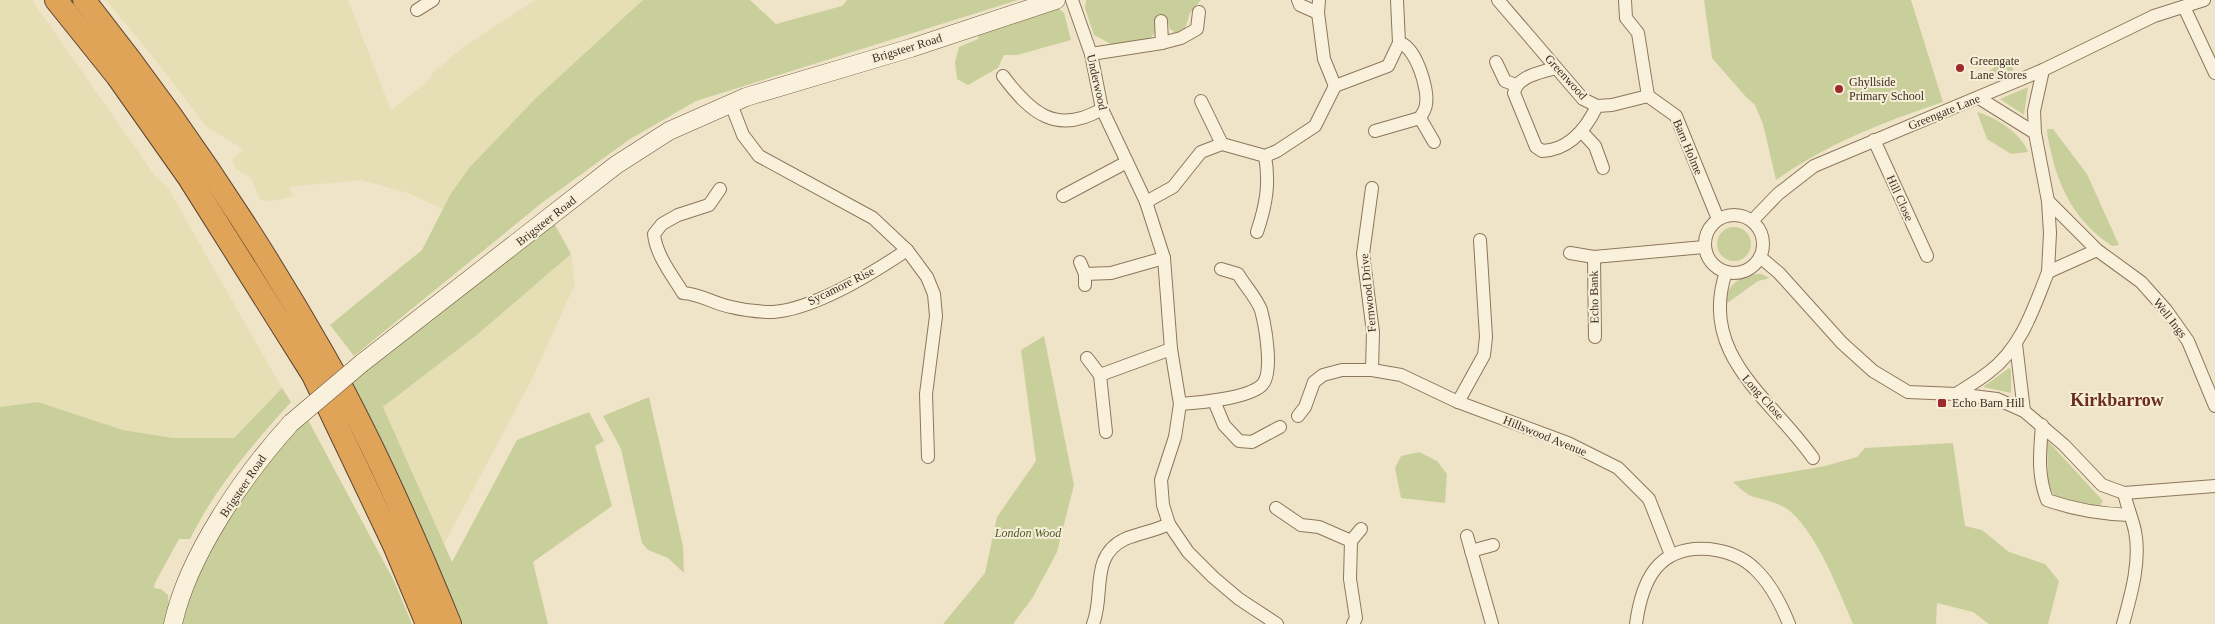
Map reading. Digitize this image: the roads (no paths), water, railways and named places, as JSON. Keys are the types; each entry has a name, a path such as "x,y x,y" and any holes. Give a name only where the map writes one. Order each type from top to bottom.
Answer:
{"highway":[{"path":"56,0 117,76 189,178 313,375 394,545 427,624"},
{"path":"84,0 136,65 191,143 272,266 326,358 378,459 450,624"}],"street":[{"path":"417,10 433,0"},
{"name":"Brigsteer Road","path":"174,624 189,572 256,463 291,422 362,363 637,150 669,131 746,97 911,48 1056,0"},
{"name":"Underwood","path":"1072,0 1091,54 1102,109 1146,202 1164,258 1171,349 1180,404 1177,427 1161,480 1163,505 1169,524"},
{"path":"1298,0 1300,5 1318,13"},
{"path":"1319,0 1318,13 1324,59 1335,86"},
{"path":"1146,202 1174,187 1201,152 1222,144 1265,156 1277,152 1315,126 1335,86 1388,66 1399,43 1397,0"},
{"path":"1625,0 1626,18 1638,34 1648,96"},
{"name":"Greengate Lane","path":"1752,220 1778,194 1814,166 2044,70 2154,16 2204,0"},
{"name":"Greenwood","path":"1505,2 1555,68 1583,99 1597,106 1612,106 1648,96"},
{"path":"2184,6 2215,73"},
{"path":"1091,54 1162,43 1180,38 1197,29 1200,12"},
{"path":"1161,21 1162,43"},
{"path":"1376,131 1420,118 1426,105 1424,82 1408,47 1399,43"},
{"path":"1496,62 1505,81 1516,85"},
{"path":"1555,68 1521,80 1516,85 1514,93 1536,148 1542,151 1560,148 1582,132 1597,106"},
{"path":"1956,394 1991,372 2016,344 2029,320 2048,272 2050,233 2048,201 2035,133 2034,111 2044,70"},
{"path":"1003,76 1023,102 1039,114 1066,121 1082,118 1102,109"},
{"name":"Barn Holme","path":"1648,96 1676,116 1718,219"},
{"path":"1979,98 2035,133"},
{"path":"1201,101 1222,144"},
{"path":"731,104 743,134 760,156 873,218 907,250 927,277 934,294 935,338 926,394 928,458"},
{"path":"1420,118 1434,142"},
{"path":"1582,132 1594,146 1603,168"},
{"name":"Hill Close","path":"1874,140 1927,256"},
{"path":"1257,232 1266,204 1268,172 1265,156"},
{"path":"1064,196 1127,162"},
{"name":"Fernwood Drive","path":"1372,188 1363,254 1373,332 1372,370"},
{"name":"Sycamore Rise","path":"720,189 709,205 678,215 662,224 654,234 655,241 667,268 683,293 694,294 730,307 773,312 815,301 858,280 907,250"},
{"name":"Well Ings","path":"2048,201 2097,250 2141,282 2166,310 2188,341 2215,406"},
{"path":"1735,214 1752,220 1762,235 1763,244 1760,257 1751,268 1743,272 1726,272 1711,263 1704,247 1707,231 1718,219 1735,214"},
{"path":"1458,402 1484,355 1486,337 1480,240"},
{"path":"1570,253 1594,257 1704,247"},
{"path":"2048,272 2097,250"},
{"name":"Echo Bank","path":"1594,257 1595,337"},
{"path":"1760,257 1779,273 1842,343 1873,371 1908,392 1956,394 1997,399 2024,411 2042,425 2102,485 2124,493 2215,486"},
{"path":"1080,262 1085,279 1164,258"},
{"path":"1180,404 1214,401 1262,385 1267,376 1268,346 1260,310 1238,274 1221,269"},
{"name":"Long Close","path":"1726,272 1719,306 1721,330 1737,368 1795,432 1813,458"},
{"path":"2016,344 2024,411"},
{"path":"1100,375 1171,349"},
{"path":"1088,358 1100,375 1106,432"},
{"name":"Hillswood Avenue","path":"1298,416 1305,407 1314,382 1323,375 1342,370 1372,370 1401,375 1458,402 1568,443 1618,468 1649,499 1671,555"},
{"path":"1214,401 1224,425 1239,441 1252,442 1280,427"},
{"path":"2042,425 2038,467 2040,483 2047,500 2071,509 2098,514 2130,515"},
{"path":"2123,624 2131,596 2136,559 2135,533 2124,493"},
{"path":"1276,508 1301,525 1319,527 1351,541"},
{"path":"1094,624 1101,568 1109,551 1125,539 1153,532 1169,524 1188,552 1213,577 1239,600 1277,624"},
{"path":"1353,624 1356,618 1349,560 1351,541 1361,529"},
{"path":"1467,536 1492,624"},
{"path":"1471,550 1493,545"},
{"path":"1636,624 1640,597 1646,583 1656,568 1671,555 1695,548 1716,550 1738,556 1754,568 1767,582 1789,624"}],"place":[{"name":"Greengate Lane Stores","path":"1960,68"},
{"name":"Ghyllside Primary School","path":"1839,89"},
{"name":"Echo Barn Hill","path":"1942,403"}],"district":[{"name":"Kirkbarrow","path":"2117,400"}],"park label":[{"name":"London Wood","path":"1028,533"}]}
